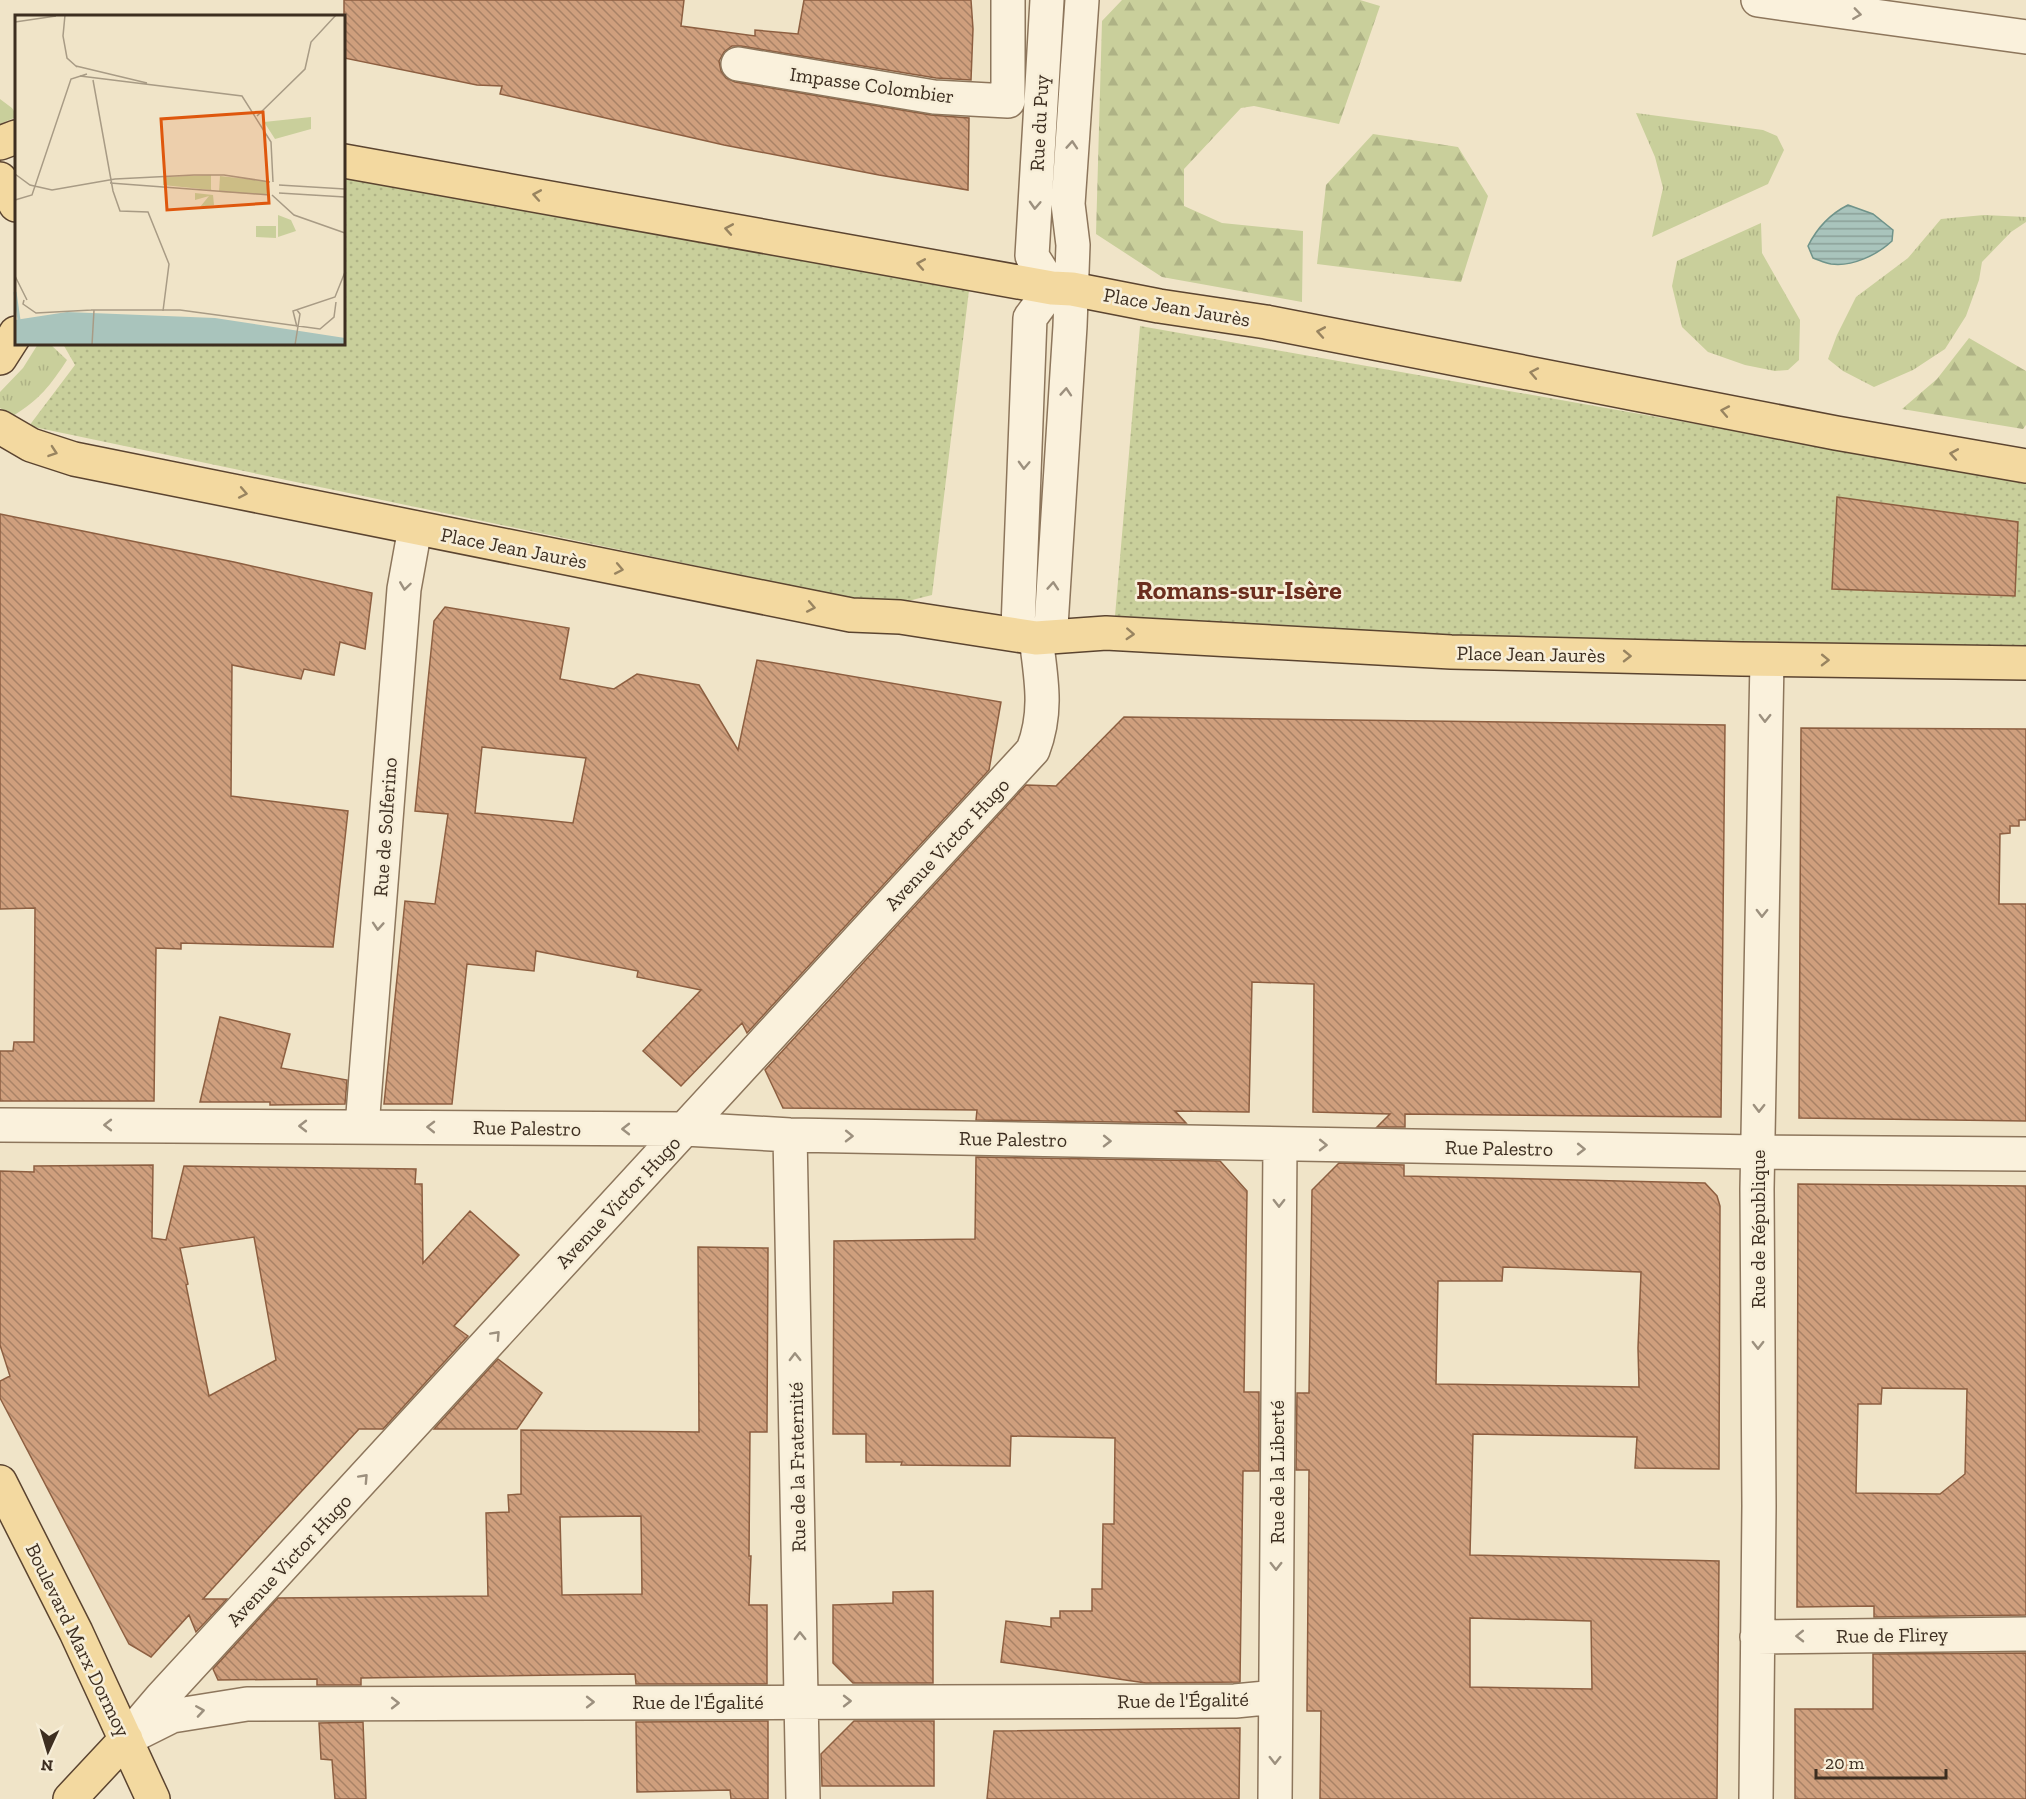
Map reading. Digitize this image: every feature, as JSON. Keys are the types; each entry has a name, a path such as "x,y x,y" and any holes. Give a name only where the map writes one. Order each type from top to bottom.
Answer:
{"main road":[{"path":"0,143 15,137"},
{"name":"Place Jean Jaurès","path":"345,161 1159,306 1266,322 1836,433 2026,466"},
{"path":"0,178 15,203"},
{"path":"0,358 15,335"},
{"name":"Place Jean Jaurès","path":"0,427 31,445 74,459 851,615 900,616 1036,638 1106,633 1451,652 1767,660 2026,663"},
{"name":"Boulevard Marx Dormoy","path":"0,1482 76,1632 153,1799"},
{"path":"70,1799 126,1739"}],"street":[{"name":"Impasse Colombier","path":"738,64 934,97 1008,101 1008,0"},
{"name":"Rue du Puy","path":"1047,0 1032,256 1062,289"},
{"path":"1036,638 1051,626 1062,289 1072,245 1068,204 1082,0"},
{"path":"1758,0 2026,38"},
{"name":"Rue de Solferino","path":"362,1126 403,601 415,528"},
{"name":"Avenue Victor Hugo","path":"126,1739 1033,750 1040,732 1044,700 1036,638"},
{"name":"Rue de République","path":"1756,1799 1758,1152 1767,660"},
{"name":"Rue Palestro","path":"0,1125 685,1129 790,1135 1758,1152 2026,1154"},
{"name":"Rue de la Fraternité","path":"790,1135 803,1799"},
{"name":"Rue de la Liberté","path":"1275,1799 1280,1144"},
{"name":"Rue de Flirey","path":"1757,1637 2026,1634"},
{"name":"Rue de l'Égalité","path":"126,1739 172,1716 247,1704 1235,1701 1275,1697"}],"green space":[{"path":"1122,0 1360,0 1380,6 1339,124 1254,106 1241,108 1184,169 1184,206 1222,223 1303,231 1302,302 1162,277 1096,234 1102,21"},
{"path":"0,99 12,108 15,116 0,124"},
{"path":"1636,113 1763,130 1777,136 1784,150 1768,184 1652,237 1663,188 1655,157"},
{"path":"1373,134 1458,147 1488,196 1461,282 1317,264 1326,185"},
{"path":"345,174 970,282 932,595 888,606 29,426 75,365 64,345 345,345"},
{"path":"1984,215 2026,217 2026,222 2011,232 1982,262 1979,280 1966,316 1945,349 1913,370 1874,387 1843,371 1828,359 1856,297 1908,258 1941,219"},
{"path":"1761,223 1762,253 1800,320 1799,360 1788,370 1775,371 1745,365 1708,352 1682,327 1672,286 1677,261"},
{"path":"1140,326 2026,482 2026,651 1452,638 1115,616"},
{"path":"1969,338 2026,371 2026,425 2023,429 1902,409 1937,379"},
{"path":"37,345 51,345 67,360 44,391 13,416 0,408 0,392 23,368"}],"water":[{"path":"1848,205 1873,214 1893,230 1892,241 1872,255 1847,264 1831,264 1813,258 1808,246 1816,233 1830,217"}],"building":[{"path":"344,0 684,0 681,26 755,36 755,30 798,34 804,0 971,0 973,29 971,80 936,78 741,46 732,46 724,52 719,61 721,71 726,78 735,82 931,115 969,118 968,190 724,145 500,94 502,86 477,85 345,58"},
{"path":"1837,497 2018,522 2015,596 1832,589"},
{"path":"0,514 372,593 365,649 340,642 334,675 304,669 301,679 232,665 231,796 348,811 333,947 181,943 181,949 156,948 154,1101 0,1101 0,1051 13,1051 14,1042 34,1042 35,908 0,909"},
{"path":"445,607 569,628 560,679 614,689 637,674 699,685 738,750 757,660 1001,702 989,770 747,1033 742,1023 681,1086 643,1051 701,990 637,977 638,971 536,951 534,971 467,964 452,1104 384,1104 405,901 435,904 448,814 415,811 434,621","holes":["482,747 586,758 573,823 475,813"]},
{"path":"1124,717 1725,725 1721,1117 1405,1114 1405,1127 1377,1127 1390,1114 1313,1112 1314,984 1252,982 1249,1112 1175,1111 1186,1123 976,1120 977,1110 783,1108 765,1070 1026,785 1056,786"},
{"path":"1801,728 2026,729 2026,820 2019,820 2019,826 2010,826 2010,833 2000,834 1999,904 2026,904 2026,1121 1799,1118"},
{"path":"220,1017 290,1034 281,1068 347,1080 345,1104 270,1105 270,1102 200,1102"},
{"path":"976,1157 1220,1161 1247,1191 1244,1392 1259,1392 1259,1471 1243,1471 1240,1682 1146,1683 1001,1662 1006,1621 1051,1627 1051,1618 1060,1618 1060,1611 1092,1611 1092,1589 1102,1589 1103,1524 1114,1524 1115,1438 1011,1436 1010,1466 901,1465 902,1462 866,1462 866,1434 833,1434 834,1241 975,1239"},
{"path":"1339,1163 1404,1165 1404,1176 1705,1183 1717,1196 1720,1206 1719,1469 1635,1468 1637,1437 1473,1434 1470,1555 1719,1561 1717,1799 1320,1799 1321,1711 1307,1711 1309,1470 1296,1470 1297,1393 1309,1393 1312,1190","holes":["1503,1267 1641,1272 1639,1387 1436,1384 1438,1281 1502,1281","1470,1618 1591,1621 1592,1689 1470,1687"]},
{"path":"153,1165 152,1238 166,1240 184,1166 416,1169 415,1184 422,1184 423,1263 470,1211 519,1255 454,1326 468,1336 383,1429 359,1429 203,1599 227,1599 196,1632 189,1615 151,1657 129,1644 0,1398 0,1381 10,1376 0,1345 0,1171 34,1172 34,1166","holes":["254,1237 276,1360 209,1396 180,1248"]},
{"path":"1798,1184 2026,1186 2026,1615 1874,1617 1874,1606 1797,1607","holes":["1882,1388 1967,1389 1965,1474 1940,1494 1856,1493 1858,1404 1881,1404"]},
{"path":"698,1247 768,1248 767,1432 750,1432 749,1556 751,1556 749,1605 767,1605 767,1684 636,1684 635,1674 361,1678 361,1685 317,1685 317,1679 218,1680 213,1669 278,1598 488,1596 486,1513 509,1512 508,1495 521,1494 521,1430 699,1432","holes":["641,1516 642,1594 562,1595 560,1517"]},
{"path":"498,1359 542,1393 517,1429 434,1429"},
{"path":"933,1591 933,1683 853,1683 833,1663 833,1605 893,1603 893,1592"},
{"path":"2026,1653 2026,1799 1795,1799 1795,1709 1873,1709 1873,1654"},
{"path":"768,1721 768,1799 731,1799 730,1790 637,1792 636,1722"},
{"path":"854,1721 934,1721 934,1786 822,1786 821,1754"},
{"path":"363,1722 366,1799 335,1799 332,1760 321,1759 319,1723"},
{"path":"1240,1728 1239,1799 987,1799 994,1731"}],"district":[{"name":"Romans-sur-Isère","path":"1239,590"}]}
